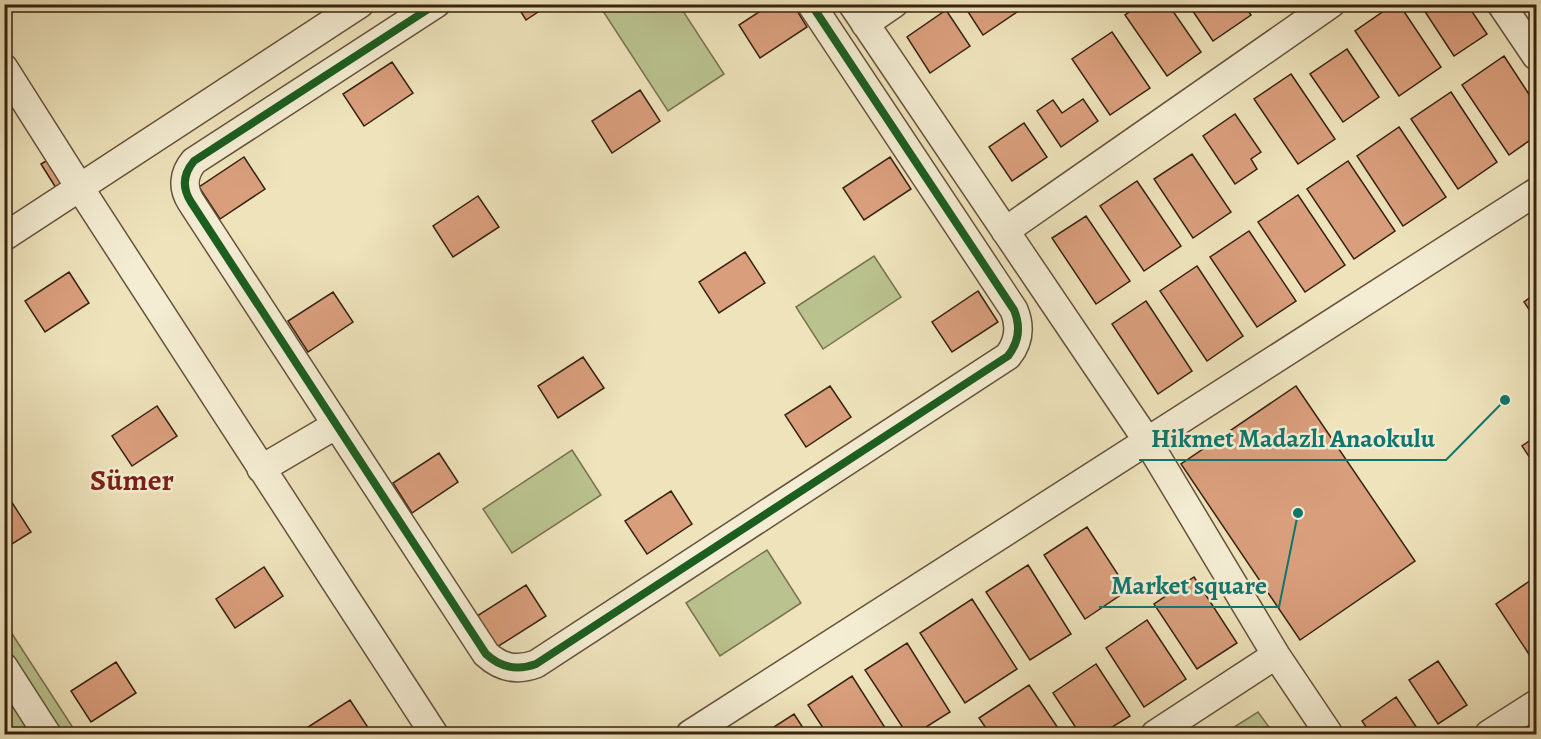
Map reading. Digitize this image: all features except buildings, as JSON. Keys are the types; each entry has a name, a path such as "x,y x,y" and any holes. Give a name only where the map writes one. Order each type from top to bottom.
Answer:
{"street":[{"path":"4,237 360,4"},
{"path":"436,4 194,161 186,174 185,189 190,202 486,654 501,665 518,668 536,664 1008,356 1017,342 1017,317 1014,310 811,4"},
{"path":"894,4 859,14 1148,442 1276,655 1329,735"},
{"path":"1005,231 1330,4"},
{"path":"1501,4 1536,56"},
{"path":"4,68 435,735"},
{"path":"690,735 1536,192"},
{"path":"261,469 336,424"},
{"path":"1155,735 1276,655"},
{"path":"4,667 47,735"},
{"path":"1489,735 1536,704"}],"green space":[{"path":"599,5 679,5 724,74 668,111"},
{"path":"874,256 901,297 823,349 796,307"},
{"path":"572,450 601,495 512,553 483,509"},
{"path":"767,550 801,603 720,656 686,603"},
{"path":"5,623 77,734 5,734"},
{"path":"1258,712 1274,734 1223,734"}],"cycle path":[{"path":"436,4 194,161 186,176 185,186 191,202 486,654 503,665 516,668 536,664 1008,356 1015,345 1018,322 1014,310 811,4"}],"place":[{"name":"Hikmet Madazlı Anaokulu","path":"1505,400"},
{"name":"Market square","path":"1298,513"}],"district":[{"name":"Sümer","path":"132,480"}]}
